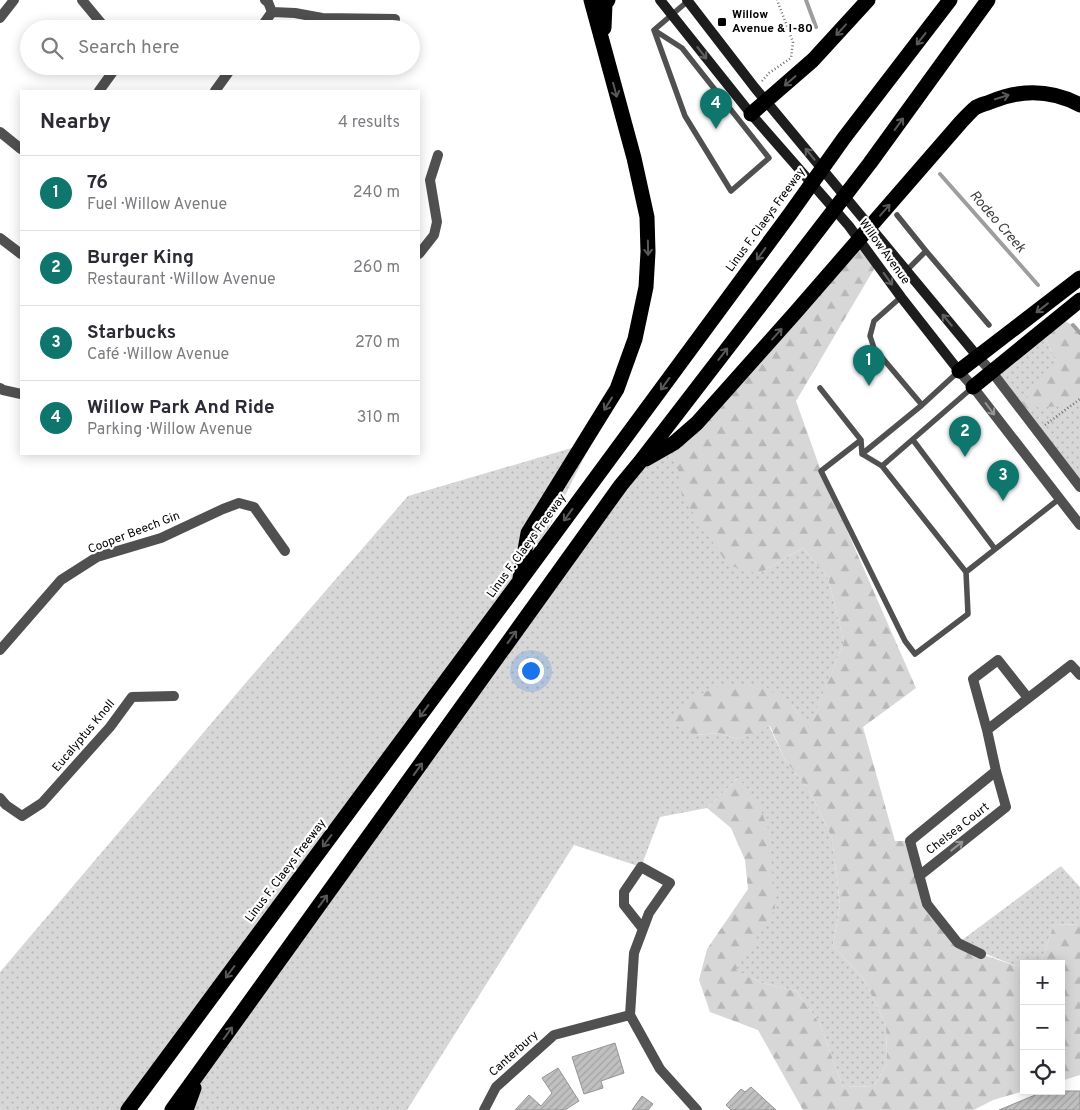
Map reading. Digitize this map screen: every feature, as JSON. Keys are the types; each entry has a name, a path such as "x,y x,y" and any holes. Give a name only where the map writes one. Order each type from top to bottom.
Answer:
{"highway":[{"path":"519,582 528,533 617,390 635,339 646,287 647,217 634,158 591,0"},
{"path":"603,42 605,4 608,0"},
{"path":"751,114 813,60 868,0"},
{"name":"Linus F. Claeys Freeway","path":"128,1108 519,582 844,138 950,0"},
{"path":"172,1110 621,485 870,163 988,0"},
{"path":"640,462 674,443 697,423 961,122 976,108 1001,97 1023,92 1049,93 1067,98 1080,105"},
{"path":"959,371 1080,278"},
{"path":"973,387 1080,300"},
{"path":"186,1110 200,1072"}],"main road":[{"name":"Willow Avenue","path":"660,0 751,114 849,226 959,371"},
{"name":"Willow Avenue","path":"688,1 766,101 978,357"}],"street":[{"path":"0,18 14,0"},
{"path":"82,0 99,20"},
{"path":"265,0 268,2 272,12"},
{"path":"272,12 295,13 322,18 395,19"},
{"path":"266,20 272,12"},
{"path":"100,90 111,75"},
{"path":"216,90 227,75"},
{"path":"0,132 20,147"},
{"path":"420,253 434,235 436,228 437,222 430,180 438,155"},
{"path":"0,238 20,253"},
{"name":"Willow Avenue","path":"978,357 992,372 1080,486"},
{"name":"Willow Avenue","path":"959,371 1080,526"},
{"path":"1,391 20,394"},
{"name":"Cooper Beech Gin","path":"0,650 61,580 96,557 161,538 223,509 238,504 254,507 285,551"},
{"name":"Chelsea Court","path":"919,876 1006,808 973,679 998,660 1028,698"},
{"path":"986,730 1071,665 1080,675"},
{"name":"Eucalyptus Knoll","path":"0,798 6,805 22,816 42,803 110,727 132,697 174,696"},
{"name":"Chelsea Court","path":"981,954 958,944 927,904 910,841 996,771"},
{"path":"644,929 624,905 624,892 641,867 670,883 650,913 644,929 634,953 630,1015 660,1069 697,1110"},
{"name":"Canterbury","path":"484,1110 496,1087 554,1036 630,1015"}],"lane":[{"path":"654,30 688,1"},
{"path":"654,30 682,48 769,158 731,191 686,116 654,30"},
{"path":"898,214 926,251 989,325"},
{"path":"906,271 926,251"},
{"path":"901,297 874,321 870,336 874,348 922,405"},
{"path":"862,454 922,405 959,371"},
{"path":"882,466 973,387"},
{"path":"820,388 861,440 862,454"},
{"path":"861,440 821,471 905,641 915,654 968,614 966,572 882,466 862,454"},
{"path":"913,440 996,549"},
{"path":"966,572 1059,499"}],"path":[{"path":"756,88 769,73 791,58 793,42 777,0"},
{"path":"1037,431 1080,399"}],"green space":[{"path":"858,238 877,264 796,401 821,471 916,688 863,727 895,841 910,841 927,904 958,943 981,954 1016,966 1020,965 1020,1092 993,1100 974,1110 803,1110 758,1030 710,1012 699,980 707,949 748,889 745,860 731,828 707,808 738,778 756,798 769,831 775,909 736,970 762,983 796,991 820,1024 843,1087 874,1086 887,1064 886,1025 863,978 833,946 840,905 832,838 809,790 785,760 770,726 738,739 719,733 695,735 671,723 694,697 724,684 766,687 792,706 809,728 844,642 828,578 803,548 758,574 728,565 682,496 674,443"},
{"path":"1058,318 1073,325 1080,333 1080,399 1071,406 1019,408 1056,361 1042,331"},
{"path":"1042,331 1056,361 1070,406 1080,399 1080,487 992,372"},
{"path":"592,442 520,585 125,1110 0,1110 0,972 249,679 408,496"},
{"path":"674,443 758,574 803,548 828,578 844,642 809,729 792,706 695,735 719,733 738,739 769,726 785,760 809,790 832,838 840,905 833,946 863,978 886,1025 887,1064 874,1086 843,1087 820,1024 796,991 762,983 735,970 755,940 738,778 707,808 660,817 641,867 574,845 407,1110 186,1110 200,1072 621,485"},
{"path":"1061,866 1080,887 1080,925 1054,924 1042,960 1020,960 1020,965 1016,966 958,943"},
{"path":"1054,924 1080,925 1080,1075 1065,1080 1065,960 1042,960"}],"building":[{"path":"615,1043 624,1073 601,1081 603,1088 584,1094 572,1057"},
{"path":"558,1068 579,1101 565,1110 515,1110 529,1095 541,1106 552,1093 542,1078"},
{"path":"751,1087 776,1110 731,1110 726,1105 741,1089 745,1092"},
{"path":"1065,1091 1080,1091 1080,1110 999,1110 1035,1095 1065,1095"},
{"path":"642,1096 653,1104 648,1110 632,1110"}],"waterway":[{"name":"Rodeo Creek","path":"806,0 816,27"},
{"name":"Rodeo Creek","path":"940,174 1038,285"},
{"name":"Rodeo Creek","path":"1073,325 1080,333"}],"place":[{"name":"Willow Avenue & I-80","path":"722,22"},
{"name":"Willow Park And Ride","path":"716,129"},
{"name":"76","path":"869,386"},
{"name":"Burger King","path":"965,457"},
{"name":"Starbucks","path":"1003,501"}]}
